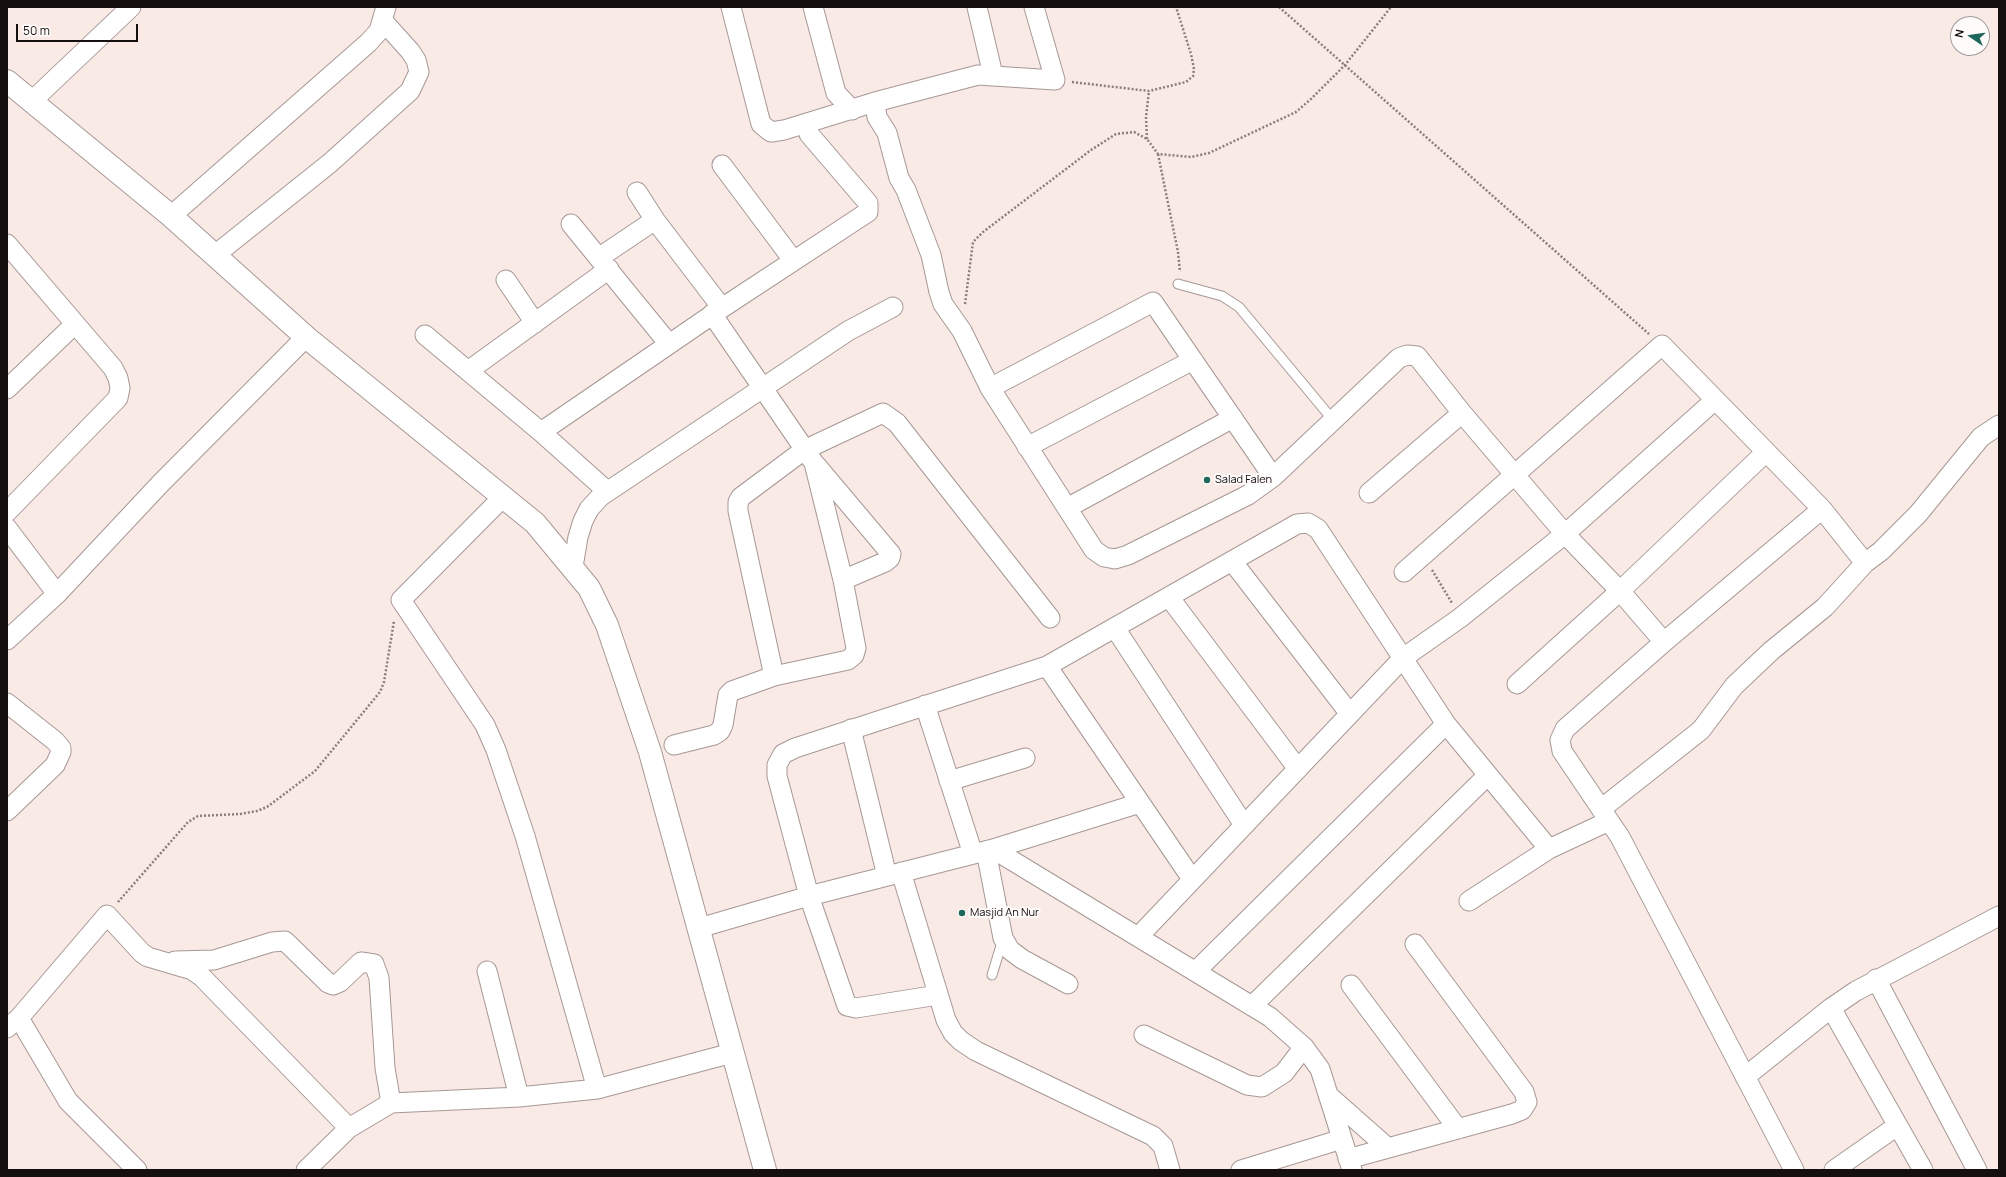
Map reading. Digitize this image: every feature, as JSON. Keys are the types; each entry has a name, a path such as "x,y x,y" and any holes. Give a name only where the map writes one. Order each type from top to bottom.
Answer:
{"street":[{"path":"32,101 131,7"},
{"path":"731,7 761,124 770,132 784,130 875,102 978,75 1055,80 1034,7"},
{"path":"813,7 836,93 852,110"},
{"path":"977,7 993,75"},
{"path":"171,216 368,43 379,31 384,14"},
{"path":"215,255 330,163 410,91 420,72 416,60 384,14"},
{"path":"7,82 171,216 306,337 535,523 589,588 607,625 650,752 765,1170"},
{"path":"875,102 878,117 887,134 899,178 906,190 931,254 943,304 962,331 990,388 1027,447 1094,550 1104,557 1115,559 1128,555 1248,495 1273,477 1399,358 1407,354 1417,356 1462,413 1565,534 1620,591 1664,642"},
{"path":"541,432 717,311 864,214 869,208 868,203 809,134"},
{"path":"722,165 793,260"},
{"path":"637,192 717,311 763,389 809,457 891,554 890,558 884,562 843,580"},
{"path":"468,371 535,322 655,220"},
{"path":"571,224 669,344"},
{"path":"7,244 113,368 118,378 120,388 118,398 7,512"},
{"path":"506,280 535,322"},
{"path":"990,388 1153,302 1273,477"},
{"path":"573,568 578,537 583,521 589,509 607,491 763,389 848,331 893,307"},
{"path":"7,389 75,324"},
{"path":"424,335 541,432 607,491"},
{"path":"7,640 57,594 161,483 306,337"},
{"path":"1404,572 1662,345 1822,509 1865,563"},
{"path":"1027,447 1192,360"},
{"path":"1138,936 1403,658 1460,618 1565,534 1715,400"},
{"path":"774,676 738,511 738,502 742,496 883,413 897,423 1050,618"},
{"path":"1369,493 1462,413"},
{"path":"1067,508 1233,418"},
{"path":"1469,901 1605,815 1701,730 1734,686 1771,651 1825,607 1865,563 1882,550 1918,514 1981,438 1999,425"},
{"path":"1517,684 1620,591 1766,452"},
{"path":"674,745 714,735 720,731 723,725 726,702 732,691 774,676 848,660 854,655 856,648 843,580 809,457"},
{"path":"503,497 401,600 485,725 496,750 525,836 597,1089"},
{"path":"1794,1170 1620,837 1562,751 1560,740 1565,729 1664,642 1822,509"},
{"path":"938,995 848,1008 809,896 777,776 777,765 783,754 795,748 851,729 1047,666 1297,524 1308,523 1318,529 1446,724 1549,849"},
{"path":"7,528 57,594"},
{"path":"1232,562 1350,714"},
{"path":"1169,597 1298,769"},
{"path":"1115,628 1244,825"},
{"path":"1047,666 1192,879"},
{"path":"7,703 56,741 61,748 61,752 55,765 7,811"},
{"path":"925,705 950,781 984,851 1003,938 1010,950 1022,959 1068,984"},
{"path":"1196,971 1446,724"},
{"path":"851,729 894,874 946,1020 953,1033 961,1041 976,1051 1153,1136 1162,1146 1170,1170"},
{"path":"950,781 1025,758"},
{"path":"1252,1006 1488,774"},
{"path":"699,928 809,896 984,851 1140,803"},
{"path":"984,851 1138,936 1270,1017 1304,1047 1320,1069 1350,1164 1388,1148 1512,1114 1522,1110 1527,1102 1524,1092 1416,944"},
{"path":"137,1170 68,1101 13,1023 107,915 142,954 192,970 202,977 349,1128"},
{"path":"1745,1077 1831,1008 1876,979 1999,916"},
{"path":"162,961 214,960 277,941 285,941 328,983 333,985 340,982 361,962 374,964 379,978 385,1068 391,1103"},
{"path":"487,971 519,1097"},
{"path":"1876,979 1977,1170"},
{"path":"1350,985 1458,1129"},
{"path":"1831,1008 1923,1170"},
{"path":"1144,1035 1247,1085 1262,1087 1284,1074 1304,1047"},
{"path":"306,1170 349,1128 391,1103 519,1097 597,1089 732,1053"},
{"path":"1328,1095 1388,1148"},
{"path":"1834,1170 1897,1126"},
{"path":"1241,1170 1342,1139"}],"lane":[{"path":"1178,284 1222,296 1239,307 1333,420"},
{"path":"992,975 1003,938"}],"path":[{"path":"1055,80 1149,91 1186,82 1193,76 1194,69 1191,54 1176,7"},
{"path":"1280,7 1662,345"},
{"path":"1158,154 1191,157 1209,153 1296,112 1345,65 1391,7"},
{"path":"1146,139 1146,117 1149,91"},
{"path":"962,331 973,242 983,232 1091,150 1116,134 1134,132 1146,139 1158,154 1180,269 1178,284"},
{"path":"1424,555 1460,618"},
{"path":"107,915 188,822 198,816 240,814 257,811 273,803 315,771 380,692 384,682 395,616 401,600"}],"place":[{"name":"Salad Falen","path":"1207,480"},
{"name":"Masjid An Nur","path":"962,913"}]}
